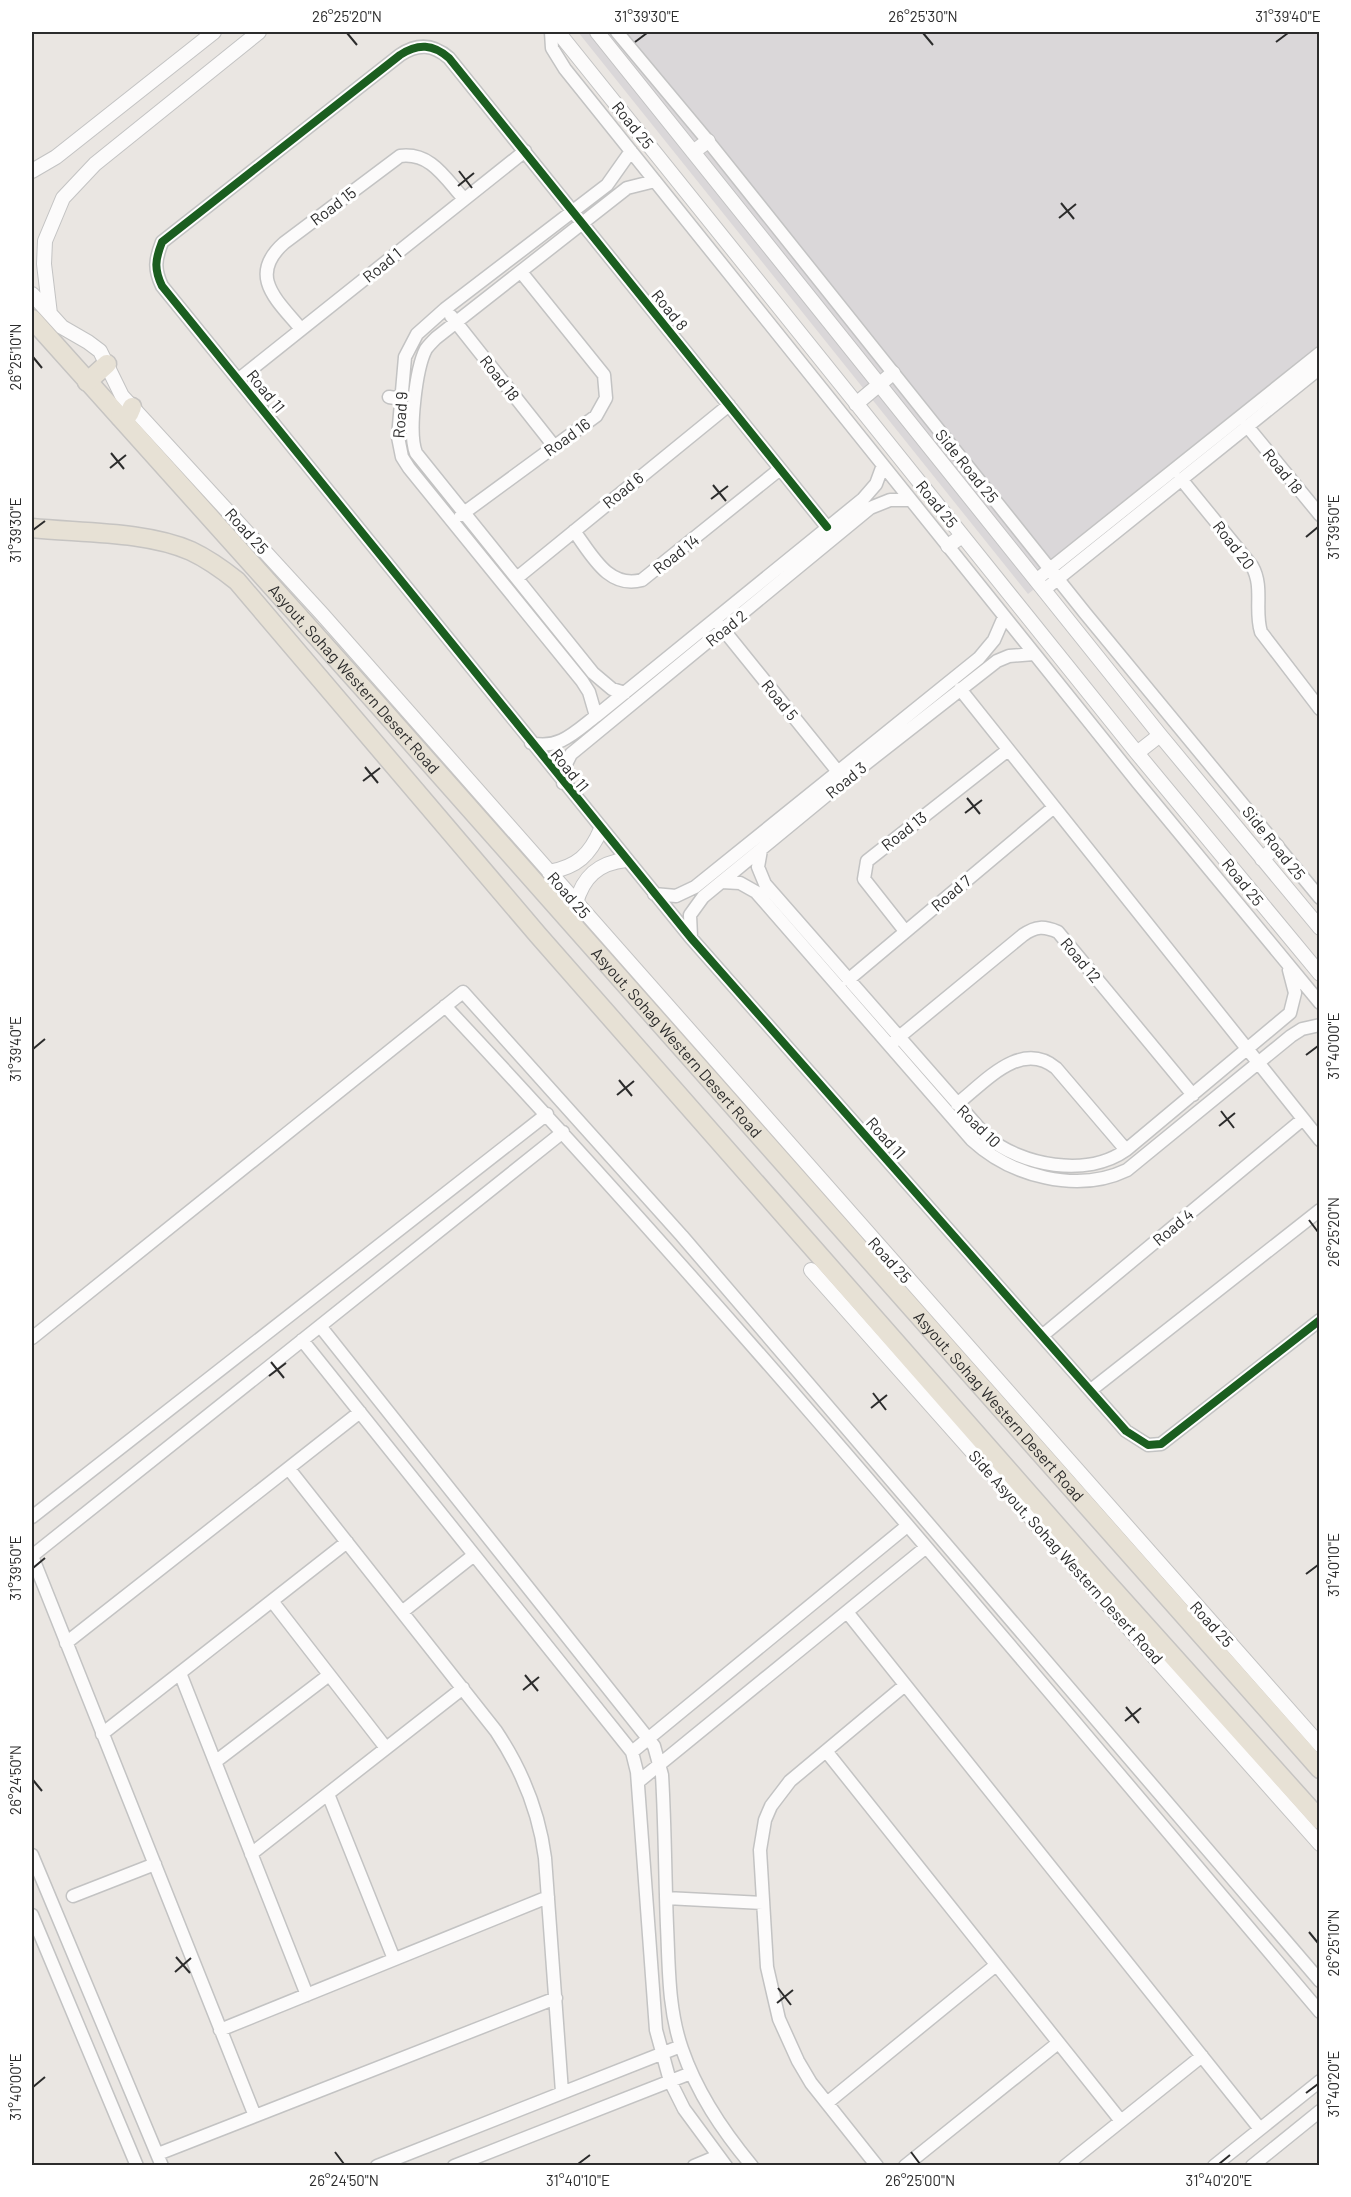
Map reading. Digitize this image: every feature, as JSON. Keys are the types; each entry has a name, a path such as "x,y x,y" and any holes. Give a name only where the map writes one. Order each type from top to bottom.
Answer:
{"main road":[{"name":"Asyout, Sohag Western Desert Road","path":"32,320 87,382 126,412 371,697 1320,1769"},
{"path":"87,382 107,364"},
{"name":"Asyout, Sohag Western Desert Road","path":"32,528 163,542 190,550 215,564 237,581 817,1265 1320,1820"}],"street":[{"path":"32,171 56,157 213,32"},
{"path":"50,316 44,264 45,241 63,198 95,164 259,32"},
{"path":"551,32 552,48 557,58 1004,617 1320,1003"},
{"name":"Road 25","path":"558,32 1137,753 1320,975"},
{"name":"Road 25","path":"597,32 1160,735 1320,928"},
{"name":"Side Road 25","path":"617,32 708,141 1058,579 1320,898"},
{"name":"Road 11","path":"492,110 441,51 420,46 409,49 162,242 155,265 155,272 162,286 600,829 691,938 1137,1440 1148,1445 1161,1444 1320,1320"},
{"name":"Road 8","path":"492,110 827,527"},
{"path":"693,152 708,141"},
{"name":"Road 1","path":"239,379 525,151"},
{"name":"Road 9","path":"596,716 589,692 582,681 402,457 395,398 405,357 411,343 424,326 607,185 631,151"},
{"name":"Road 15","path":"301,329 272,294 266,280 267,266 273,253 284,243 400,156 412,155 425,158 464,199"},
{"name":"Road 9","path":"624,693 612,689 593,673 416,453 411,436 421,362 427,348 455,322 627,188 655,181"},
{"name":"Road 16","path":"454,520 596,416 606,398 604,375 521,272"},
{"name":"Road 25","path":"32,294 50,316 74,336 100,351 126,412 177,452 1320,1745"},
{"name":"Road 18","path":"445,309 554,446"},
{"path":"1040,585 1058,579 1246,426 1320,353"},
{"path":"1040,585 1050,569 1291,384 1320,368"},
{"path":"856,404 893,373"},
{"name":"Road 6","path":"518,577 729,405"},
{"name":"Road 18","path":"1246,426 1320,515"},
{"name":"Road 2","path":"563,783 564,768 571,754 827,527 870,492 883,465"},
{"name":"Road 14","path":"574,531 612,578 621,581 642,580 780,469"},
{"name":"Road 20","path":"1181,479 1252,567 1259,583 1258,623 1261,632 1320,709"},
{"name":"Road 2","path":"531,743 541,746 560,743 624,693 719,625 870,508 890,500 911,500"},
{"path":"948,546 962,536"},
{"name":"Road 3","path":"691,938 690,915 695,905 761,850 842,776 979,658 994,640 1004,617"},
{"name":"Road 5","path":"719,625 842,776"},
{"name":"Road 3","path":"654,894 676,896 695,887 997,661 1009,656 1034,654"},
{"path":"960,689 1320,1140"},
{"path":"1137,753 1160,735"},
{"name":"Road 13","path":"905,931 864,879 867,861 1008,750"},
{"name":"Road 7","path":"848,980 1054,807"},
{"path":"549,873 577,864 588,855 600,829"},
{"path":"1262,859 1277,846"},
{"name":"Road 10","path":"761,850 758,867 765,884 848,980 972,1140 992,1149 1038,1161 1091,1165 1121,1154 1283,1021 1294,1004 1296,993 1286,960"},
{"path":"576,903 579,889 587,877 611,862 626,860"},
{"name":"Road 10","path":"721,882 740,883 756,892 894,1042 957,1104 992,1149 1016,1169 1073,1181 1093,1182 1110,1178 1127,1170 1302,1029 1320,1025"},
{"name":"Road 12","path":"894,1042 1023,935 1033,928 1046,927 1058,932 1193,1095"},
{"path":"32,1338 463,992 682,1236 1320,1981"},
{"path":"445,1006 547,1114 759,1352 1320,2012"},
{"path":"957,1104 1020,1058 1033,1056 1046,1060 1056,1068 1121,1154 1127,1170"},
{"path":"32,1517 547,1114"},
{"name":"Road 4","path":"1043,1335 1303,1119"},
{"path":"255,2116 32,1556 563,1132"},
{"path":"1091,1390 1320,1210"},
{"name":"Side Asyout, Sohag Western Desert Road","path":"817,1265 1320,1844"},
{"path":"320,1326 649,1738 660,1764 672,2008 681,2046 691,2073 720,2125 752,2166"},
{"path":"302,1340 632,1752 638,1782 652,2006 662,2053 670,2081 684,2109 722,2161 694,2166"},
{"path":"66,1643 360,1412"},
{"path":"289,1469 496,1731 523,1777 541,1829 562,2092"},
{"path":"632,1752 907,1526"},
{"path":"102,1734 347,1542"},
{"path":"638,1782 925,1548"},
{"path":"402,1612 474,1554"},
{"path":"272,1601 386,1748"},
{"path":"847,1612 1260,2129"},
{"path":"180,1673 307,1995"},
{"path":"215,1762 329,1675"},
{"path":"877,2166 827,2103 798,2061 779,2019 767,1967 760,1850 765,1820 784,1786 905,1685"},
{"path":"251,1854 463,1688"},
{"path":"826,1751 1121,2121"},
{"path":"328,1794 394,1959"},
{"path":"32,1855 160,2160 255,2116 556,1998"},
{"path":"73,1896 155,1864"},
{"path":"220,2030 548,1897"},
{"path":"666,1898 763,1903"},
{"path":"32,1915 137,2166"},
{"path":"827,2103 996,1965"},
{"path":"905,2166 1058,2043"},
{"path":"377,2166 681,2046"},
{"path":"1065,2166 1202,2056"},
{"path":"454,2166 691,2073"},
{"path":"1214,2166 1320,2080"},
{"path":"1252,2166 1320,2111"}],"shaded area":[{"path":"578,32 1319,32 1319,360 1028,594"}],"cycle path":[{"path":"827,527 449,58 437,50 419,47 400,55 162,242 156,264 162,286 691,938 1126,1431 1148,1445 1161,1444 1320,1320"}]}
